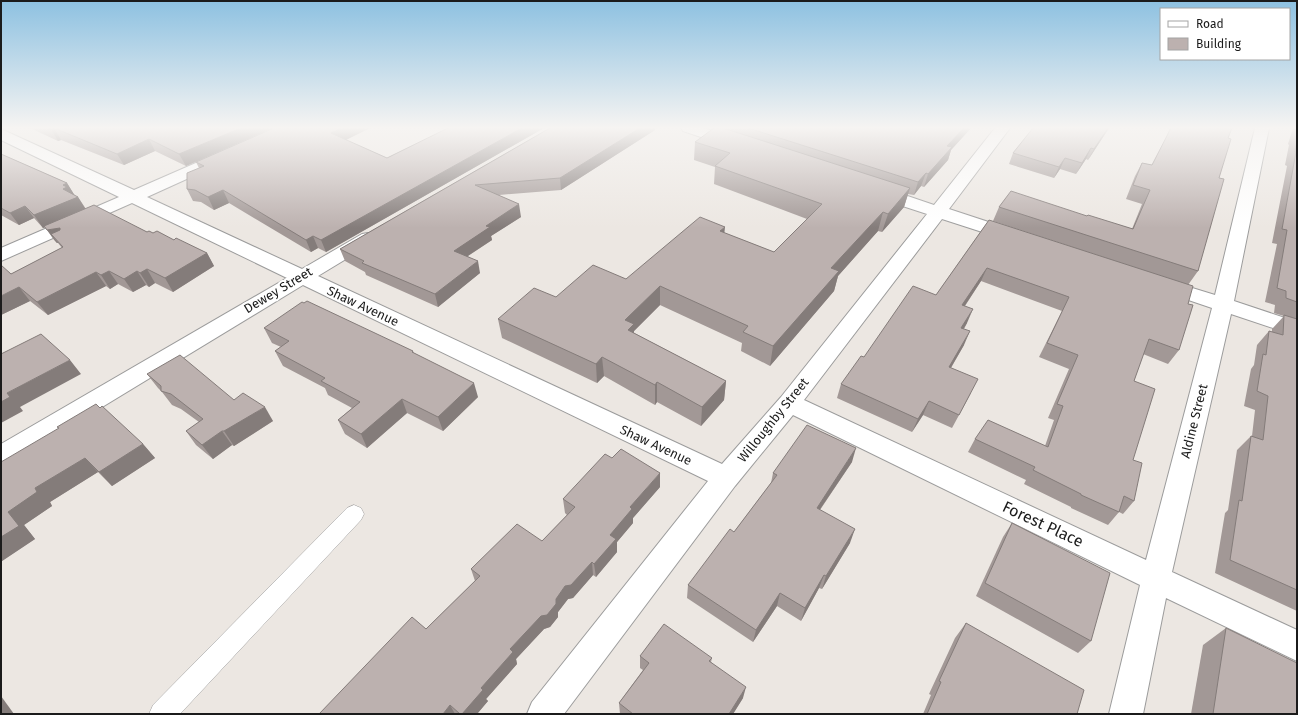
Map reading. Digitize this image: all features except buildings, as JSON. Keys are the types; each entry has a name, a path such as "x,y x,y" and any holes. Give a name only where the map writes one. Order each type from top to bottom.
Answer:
{"street":[{"name":"Shaw Avenue","path":"62,161 133,197 726,478"},
{"path":"1,255 214,161"},
{"name":"Willoughby Street","path":"544,714 726,478 789,403 977,161"},
{"name":"Aldine Street","path":"1126,714 1156,578 1222,305 1254,161"},
{"path":"864,187 1029,241"},
{"name":"Dewey Street","path":"1,456 382,230"},
{"path":"1150,281 1297,329"},
{"name":"Forest Place","path":"789,403 1297,646"}],"lane":[{"path":"162,714 354,514"}]}
